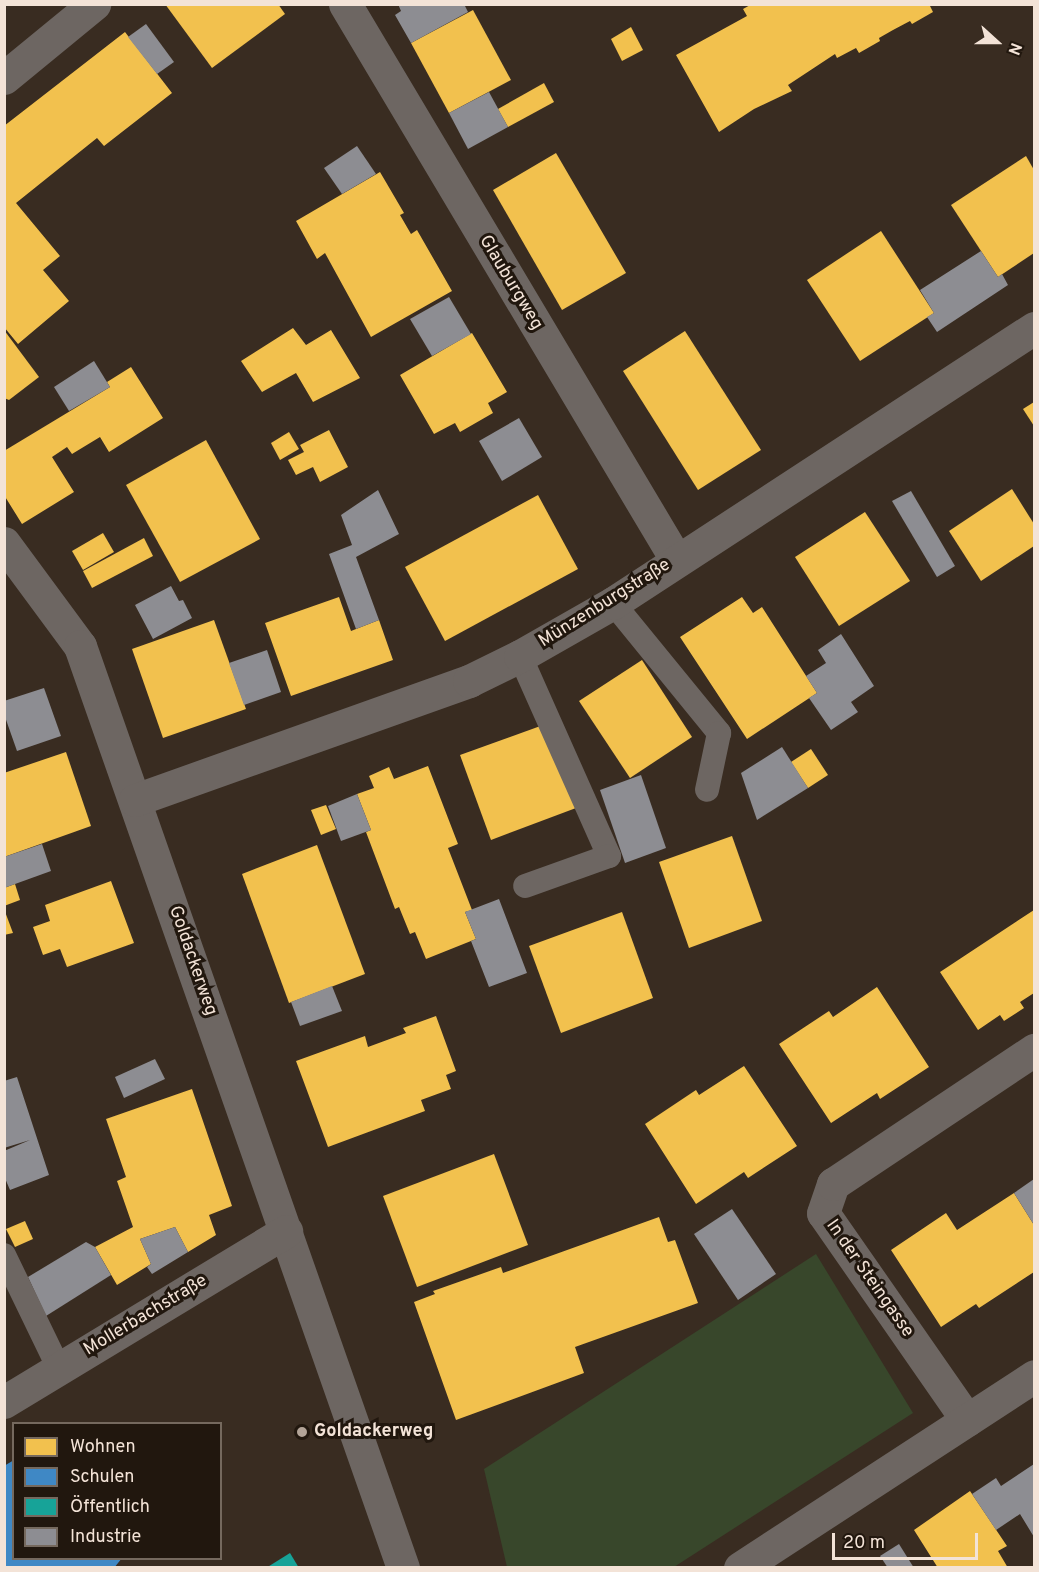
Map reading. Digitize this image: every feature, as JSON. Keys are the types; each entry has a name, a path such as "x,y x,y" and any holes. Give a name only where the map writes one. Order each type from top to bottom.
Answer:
{"street":[{"path":"4,78 94,4"},
{"name":"Glauburgweg","path":"345,4 677,561"},
{"name":"Münzenburgstraße","path":"135,800 469,681 520,656 613,603 1035,328"},
{"name":"Goldackerweg","path":"4,543 80,646 403,1568"},
{"name":"In der Steingasse","path":"967,1420 823,1213 833,1184 1035,1050"},
{"name":"Mollerbachstraße","path":"4,1402 286,1231"},
{"path":"740,1568 1035,1376"}],"lane":[{"path":"613,603 719,733 707,790"},
{"path":"520,656 609,856 525,886"},
{"path":"4,1255 59,1369"}],"green space":[{"path":"816,1254 913,1413 674,1567 507,1567 484,1469"}],"building: Wohnen":[{"path":"165,4 278,4 285,14 212,68"},
{"path":"752,4 929,4 933,12 912,24 910,21 893,30 879,38 880,41 859,53 856,48 837,58 835,54 788,85 792,91 754,109 719,132 676,55 747,16 743,9"},
{"path":"473,10 511,80 449,113 411,43"},
{"path":"631,27 643,50 622,61 611,39"},
{"path":"125,32 172,93 104,146 97,138 16,203 60,256 43,270 69,301 18,344 4,327 4,126"},
{"path":"544,83 554,102 508,127 498,109"},
{"path":"556,153 626,273 562,310 493,190"},
{"path":"1026,156 1034,170 1034,253 998,277 951,205"},
{"path":"380,172 404,213 400,215 411,234 417,230 452,291 371,337 325,253 317,259 296,221"},
{"path":"881,231 934,313 860,361 807,280"},
{"path":"293,328 306,345 331,330 360,378 313,402 296,373 262,392 241,361"},
{"path":"4,330 39,377 9,400 4,398"},
{"path":"685,331 761,450 698,490 623,371"},
{"path":"472,333 507,392 488,403 493,413 460,432 455,423 434,434 400,375"},
{"path":"131,367 163,418 109,452 100,437 72,454 67,447 52,457 74,492 22,524 4,495 4,451 110,387 107,382"},
{"path":"1034,402 1034,426 1023,409"},
{"path":"329,430 348,467 320,482 313,467 296,475 288,460 304,452 300,445"},
{"path":"289,432 299,449 280,460 271,443"},
{"path":"206,440 260,539 180,582 126,485"},
{"path":"1012,489 1034,524 1034,546 981,581 949,531"},
{"path":"538,495 578,569 445,641 405,567"},
{"path":"865,512 910,581 839,626 795,557"},
{"path":"103,533 114,552 83,570 72,551"},
{"path":"144,538 153,556 92,588 83,571"},
{"path":"339,597 351,631 379,620 393,660 291,696 265,623"},
{"path":"742,597 753,613 762,607 817,693 747,739 680,637"},
{"path":"214,620 246,709 163,738 132,649"},
{"path":"642,660 692,737 630,778 579,701"},
{"path":"546,724 576,808 491,840 460,755"},
{"path":"811,749 828,775 808,788 791,762"},
{"path":"66,752 91,826 4,857 4,773"},
{"path":"428,766 458,844 448,848 472,910 465,912 476,939 426,959 415,932 410,934 399,907 395,909 366,832 371,830 357,794 374,788 369,776 389,767 394,779"},
{"path":"326,805 336,829 321,835 311,810"},
{"path":"732,836 762,921 689,948 659,862"},
{"path":"317,845 365,974 289,1003 242,874"},
{"path":"111,881 134,943 67,967 60,949 43,955 33,927 50,921 45,905"},
{"path":"15,884 20,900 4,906 4,888"},
{"path":"4,909 13,933 4,935"},
{"path":"1034,910 1034,993 1020,1002 1024,1008 1004,1021 1000,1015 978,1030 940,972"},
{"path":"622,912 653,998 561,1033 529,946"},
{"path":"877,987 929,1067 880,1099 877,1093 831,1123 779,1044 829,1011 833,1017"},
{"path":"436,1016 456,1071 446,1075 451,1089 421,1100 425,1111 328,1147 296,1061 365,1036 368,1047 406,1033 403,1028"},
{"path":"744,1066 797,1146 748,1178 744,1172 696,1204 645,1124 696,1090 699,1095"},
{"path":"192,1089 232,1206 209,1215 216,1235 188,1252 175,1227 140,1239 151,1264 117,1285 95,1247 133,1227 117,1181 126,1177 106,1119"},
{"path":"494,1154 528,1245 417,1287 383,1196"},
{"path":"1014,1193 1034,1225 1034,1272 979,1308 976,1304 941,1327 891,1250 946,1213 957,1230"},
{"path":"659,1217 668,1242 675,1240 698,1303 575,1347 584,1373 456,1420 414,1302 435,1294 433,1291 501,1267 503,1273"},
{"path":"25,1221 33,1239 15,1247 6,1229"},
{"path":"970,1491 1007,1546 998,1551 1008,1568 938,1568 914,1530"}],"building: Schulen":[{"path":"12,1461 12,1560 120,1560 114,1568 4,1568 4,1466"}],"building: Öffentlich":[{"path":"290,1553 299,1568 266,1568"}],"building: Industrie":[{"path":"398,4 464,4 468,12 411,43 395,15 401,11"},
{"path":"146,24 174,62 157,74 128,37"},
{"path":"489,92 508,127 468,149 449,113"},
{"path":"357,146 376,174 342,194 324,168"},
{"path":"981,251 998,277 1002,274 1008,285 937,332 927,317 934,313 920,290"},
{"path":"449,297 471,334 432,356 410,319"},
{"path":"94,361 110,387 69,411 54,387"},
{"path":"519,418 542,457 502,481 479,441"},
{"path":"378,490 399,534 356,557 379,620 356,629 329,554 352,545 341,515"},
{"path":"911,491 955,566 937,577 892,501"},
{"path":"171,586 179,601 183,600 192,618 153,639 135,605"},
{"path":"841,634 874,686 851,702 858,712 831,730 809,698 817,693 806,676 826,663 818,650"},
{"path":"267,650 281,692 244,705 229,663"},
{"path":"44,688 61,736 17,751 4,714 4,701"},
{"path":"782,747 808,788 757,820 741,773"},
{"path":"641,775 666,848 625,863 600,790"},
{"path":"357,794 371,830 341,841 328,806"},
{"path":"42,844 51,871 4,888 4,857"},
{"path":"499,899 527,973 489,987 471,941 476,939 465,912"},
{"path":"332,986 342,1011 300,1026 291,1002"},
{"path":"155,1059 165,1079 124,1098 115,1077"},
{"path":"17,1077 49,1175 10,1190 4,1176 4,1151 30,1140 4,1148 4,1081"},
{"path":"1034,1179 1034,1225 1014,1193"},
{"path":"732,1209 776,1274 738,1300 694,1234"},
{"path":"175,1227 188,1252 152,1274 147,1267 151,1264 140,1239"},
{"path":"86,1242 95,1247 111,1275 46,1316 28,1277"},
{"path":"1034,1464 1034,1537 1020,1514 996,1530 972,1494 996,1478 1001,1486"},
{"path":"899,1544 914,1568 888,1568 880,1556"}],"place":[{"name":"Goldackerweg","path":"302,1432"}]}
